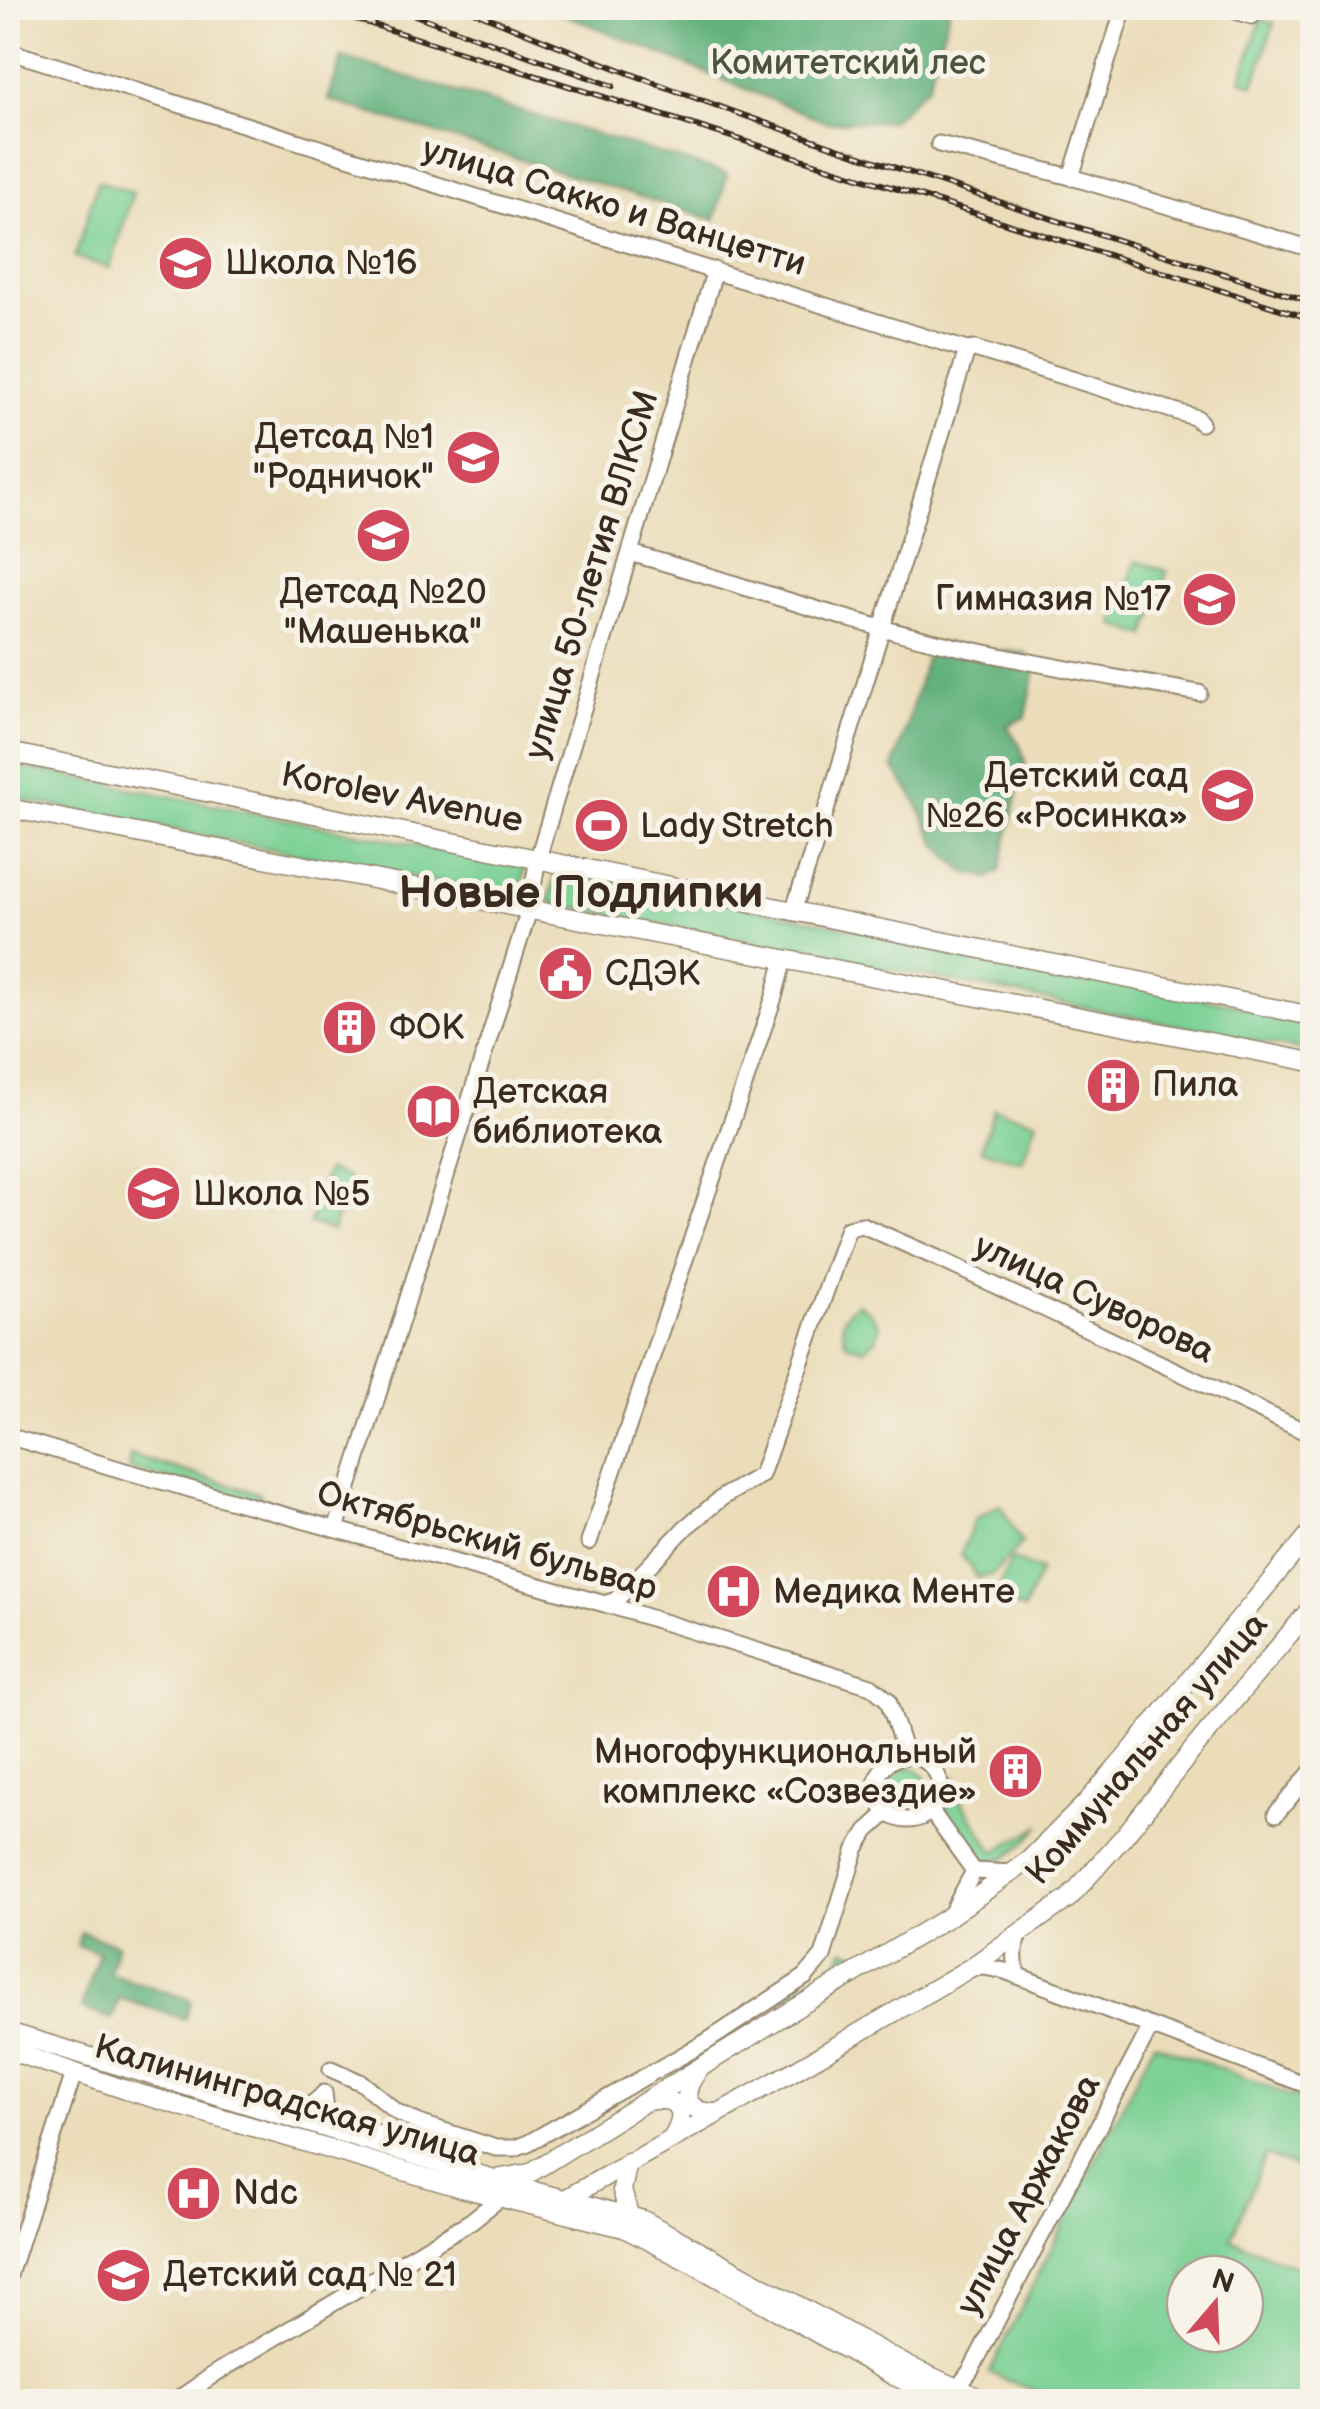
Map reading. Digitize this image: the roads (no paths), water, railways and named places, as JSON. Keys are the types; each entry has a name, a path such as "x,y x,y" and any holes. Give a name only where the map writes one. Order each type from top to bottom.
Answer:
{"main road":[{"name":"Korolev Avenue","path":"8,752 1312,1016"},
{"path":"8,808 1312,1062"},
{"name":"Коммунальная улица","path":"530,2173 950,1916 1029,1860 1100,1788 1312,1531"},
{"name":"Коммунальная улица","path":"557,2204 970,1968 1069,1898 1126,1835 1312,1607"},
{"name":"Калининградская улица","path":"8,2032 126,2090 500,2198 629,2216 664,2230 954,2395"},
{"name":"Калининградская улица","path":"8,2050 253,2106 536,2192"},
{"path":"698,2071 688,2088 688,2100 700,2110 718,2113"},
{"path":"647,2101 659,2099 678,2108 680,2126 670,2140"},
{"path":"628,2162 622,2190 629,2216"},
{"path":"530,2173 536,2192 557,2204"},
{"name":"Калининградская улица","path":"495,2179 530,2173"},
{"name":"Калининградская улица","path":"557,2204 639,2236 894,2376 988,2402"}],"street":[{"path":"1071,177 1124,8"},
{"path":"1225,8 1252,16"},
{"name":"улица Сакко и Ванцетти","path":"8,51 1197,418 1202,423"},
{"path":"940,144 1071,177 1312,249"},
{"name":"улица 50-летия ВЛКСМ","path":"336,1529 530,910 538,858 715,270"},
{"path":"792,912 967,350"},
{"path":"630,554 945,644 1199,693"},
{"path":"589,1542 784,959"},
{"name":"улица Суворова","path":"604,1604 616,1600 724,1496 761,1475 848,1228 862,1225 938,1258 1312,1435"},
{"name":"Октябрьский бульвар","path":"8,1436 604,1604 871,1686 888,1700 906,1756"},
{"path":"906,1756 928,1764 940,1786 931,1811 922,1818 905,1821 887,1814 876,1792 876,1780 884,1767 906,1756"},
{"path":"1276,1814 1312,1771"},
{"name":"Коммунальная улица","path":"931,1811 974,1871"},
{"path":"331,2069 362,2082 397,2112 419,2123 496,2148 528,2143 706,2042 805,1977 823,1956 856,1849 887,1814"},
{"name":"Коммунальная улица","path":"974,1871 1013,1873"},
{"name":"Коммунальная улица","path":"950,1916 974,1871"},
{"path":"1017,1976 1015,1944 1020,1934"},
{"path":"970,1968 985,1967 1017,1976 1312,2086"},
{"name":"улица Аржакова","path":"954,2395 1151,2026"},
{"path":"8,2278 76,2064"},
{"name":"Калининградская улица","path":"253,2106 305,2109 324,2093 326,2110 336,2120 384,2135 414,2155"},
{"path":"174,2402 471,2221 500,2198"}],"railway":[{"path":"320,8 1312,319"},
{"path":"395,8 613,86"},
{"path":"466,8 780,128 1312,302"}],"place":[{"name":"Школа №16","path":"186,263"},
{"name":"Детсад №1 \"Родничок\"","path":"473,457"},
{"name":"Детсад №20 \"Машенька\"","path":"383,536"},
{"name":"Гимназия №17","path":"1210,599"},
{"name":"Детский сад №26 «Росинка»","path":"1227,796"},
{"name":"Lady Stretch","path":"601,826"},
{"name":"СДЭК","path":"566,974"},
{"name":"ФОК","path":"350,1028"},
{"name":"Пила","path":"1113,1085"},
{"name":"Детская библиотека","path":"434,1112"},
{"name":"Школа №5","path":"154,1194"},
{"name":"Медика Менте","path":"734,1592"},
{"name":"Многофункциональный комплекс «Созвездие»","path":"1016,1772"},
{"name":"Ndc","path":"194,2193"},
{"name":"Детский сад № 21","path":"124,2275"}],"district":[{"name":"Новые Подлипки","path":"581,893"}],"park label":[{"name":"Комитетский лес","path":"848,63"}]}
